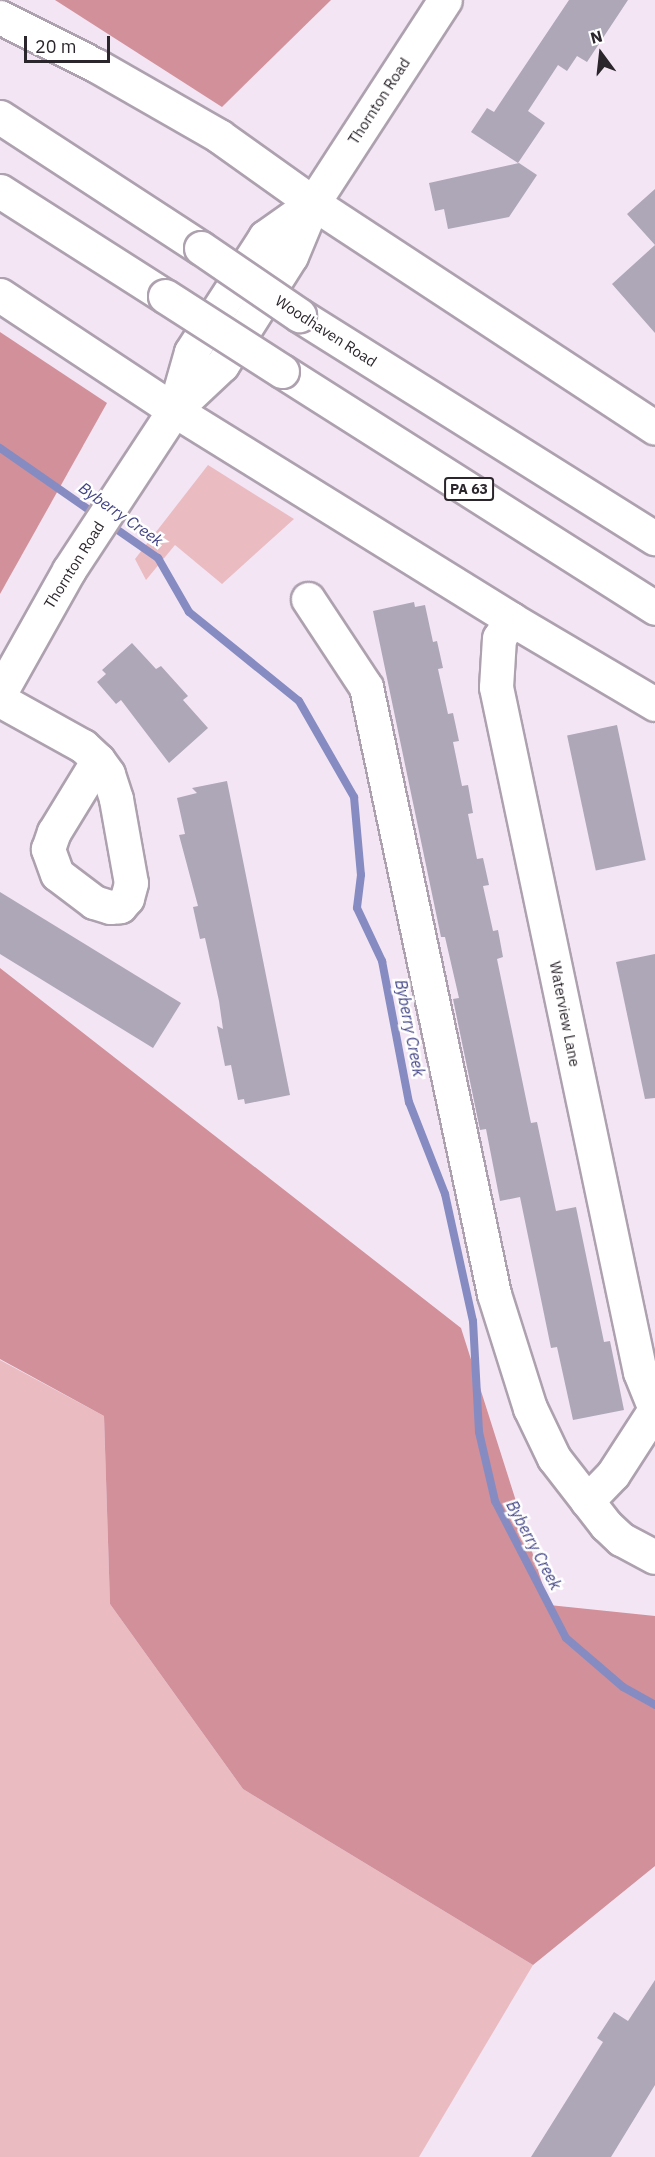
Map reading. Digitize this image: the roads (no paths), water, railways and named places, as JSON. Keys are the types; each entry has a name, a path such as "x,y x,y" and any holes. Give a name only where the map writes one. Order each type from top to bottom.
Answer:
{"main road":[{"name":"Thornton Road","path":"0,693 69,570 174,410 222,365 291,256 313,203 446,0"},
{"path":"0,17 163,103 239,149 313,203 655,428"},
{"name":"Woodhaven Road","path":"0,117 299,315 655,538"},
{"name":"PA 63","path":"0,191 655,608"},
{"path":"0,295 174,410 511,620 655,704"},
{"path":"308,599 366,687 494,1294 516,1369 554,1458 587,1501 621,1539 655,1557"},
{"name":"Waterview Lane","path":"511,620 499,638 496,687 637,1361 655,1409"},
{"path":"0,700 61,732 98,760"},
{"path":"587,1501 613,1474 655,1409"}],"waterway":[{"name":"Byberry Creek","path":"0,448 98,516"},
{"name":"Byberry Creek","path":"109,524 158,558 189,612 299,701 354,797 361,875 357,908 382,961 409,1102 445,1194 473,1321 479,1432 495,1501 566,1638 623,1687 655,1705"}]}
